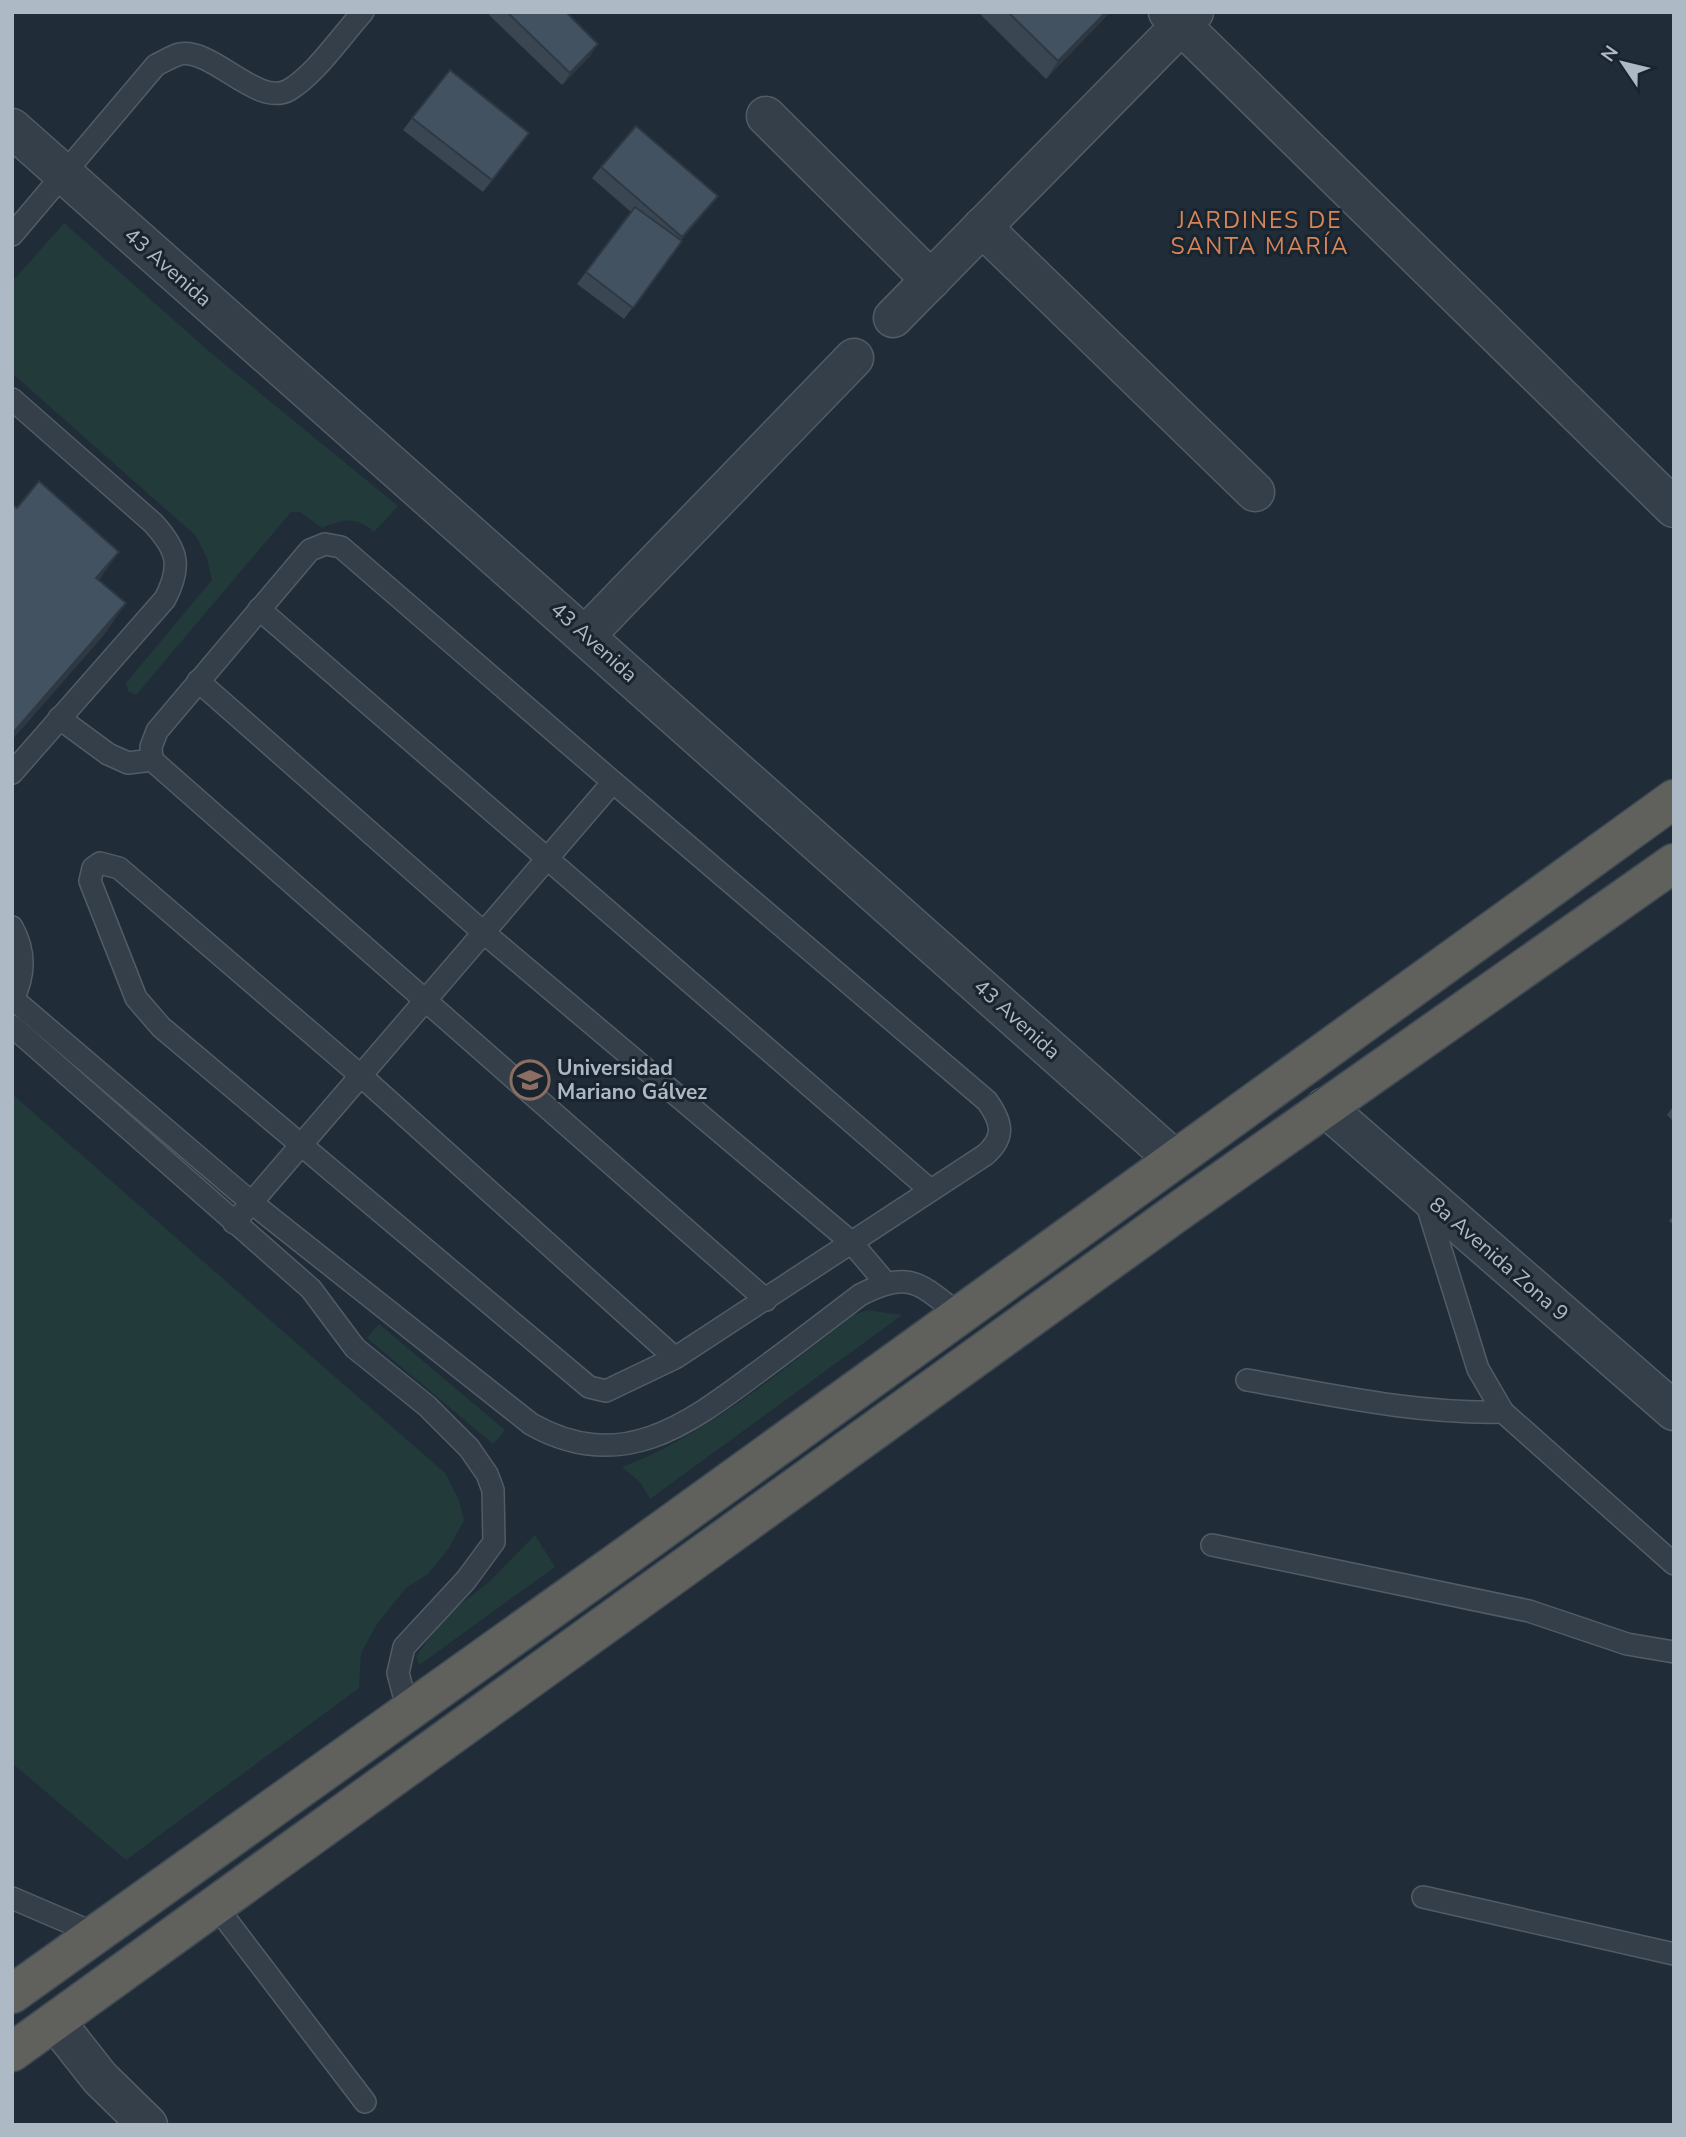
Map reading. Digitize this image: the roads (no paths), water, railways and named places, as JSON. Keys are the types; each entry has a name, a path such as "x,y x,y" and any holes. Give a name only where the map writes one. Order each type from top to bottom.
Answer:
{"highway":[{"path":"18,1984 96,1934 408,1711 1674,799"},
{"path":"12,2052 1325,1107 1674,863"}],"street":[{"path":"893,318 1181,17 1674,508"},
{"path":"766,116 931,280"},
{"name":"43 Avenida","path":"12,128 1174,1159"},
{"path":"982,227 1255,492"},
{"path":"586,635 854,358"},
{"name":"8a Avenida Zona 9","path":"1325,1107 1674,1411"},
{"path":"55,2021 100,2078 148,2125"}],"lane":[{"path":"12,234 156,65 181,54 202,57 265,92 286,92 302,80 363,12"},
{"path":"12,399 153,523 169,541 177,562 174,582 165,600 12,773"},
{"path":"675,1358 360,1075 119,867 100,863 93,868 90,881 136,998 161,1027 589,1387 606,1391 675,1358 766,1300 994,1148 1001,1127 986,1101 341,547 326,544 310,550 157,731 151,747 152,760 766,1300"},
{"path":"259,609 549,857 929,1189"},
{"path":"198,681 484,932 851,1242 885,1282"},
{"path":"59,718 108,754 128,764 152,760"},
{"path":"234,1223 613,782"},
{"path":"12,927 24,959 21,980 13,1000 251,1203 531,1424 568,1441 604,1445 637,1441 661,1435 696,1419 860,1295 885,1282 908,1281 923,1287 960,1315"},
{"path":"12,1026 310,1289 355,1348 427,1406 469,1448 494,1490 494,1542 466,1580 404,1647 398,1673 408,1711"},
{"path":"1424,1193 1478,1369 1503,1412 1674,1564"},
{"path":"1247,1380 1427,1410 1452,1413 1503,1412"},
{"path":"1212,1545 1529,1611 1627,1644 1674,1652"},
{"path":"1423,1897 1674,1954"},
{"path":"12,1898 96,1934"},
{"path":"215,1905 365,2102"}],"place":[{"name":"Universidad Mariano Gálvez","path":"530,1080"}],"district":[{"name":"JARDINES DE SANTA MARÍA","path":"1260,233"}]}
